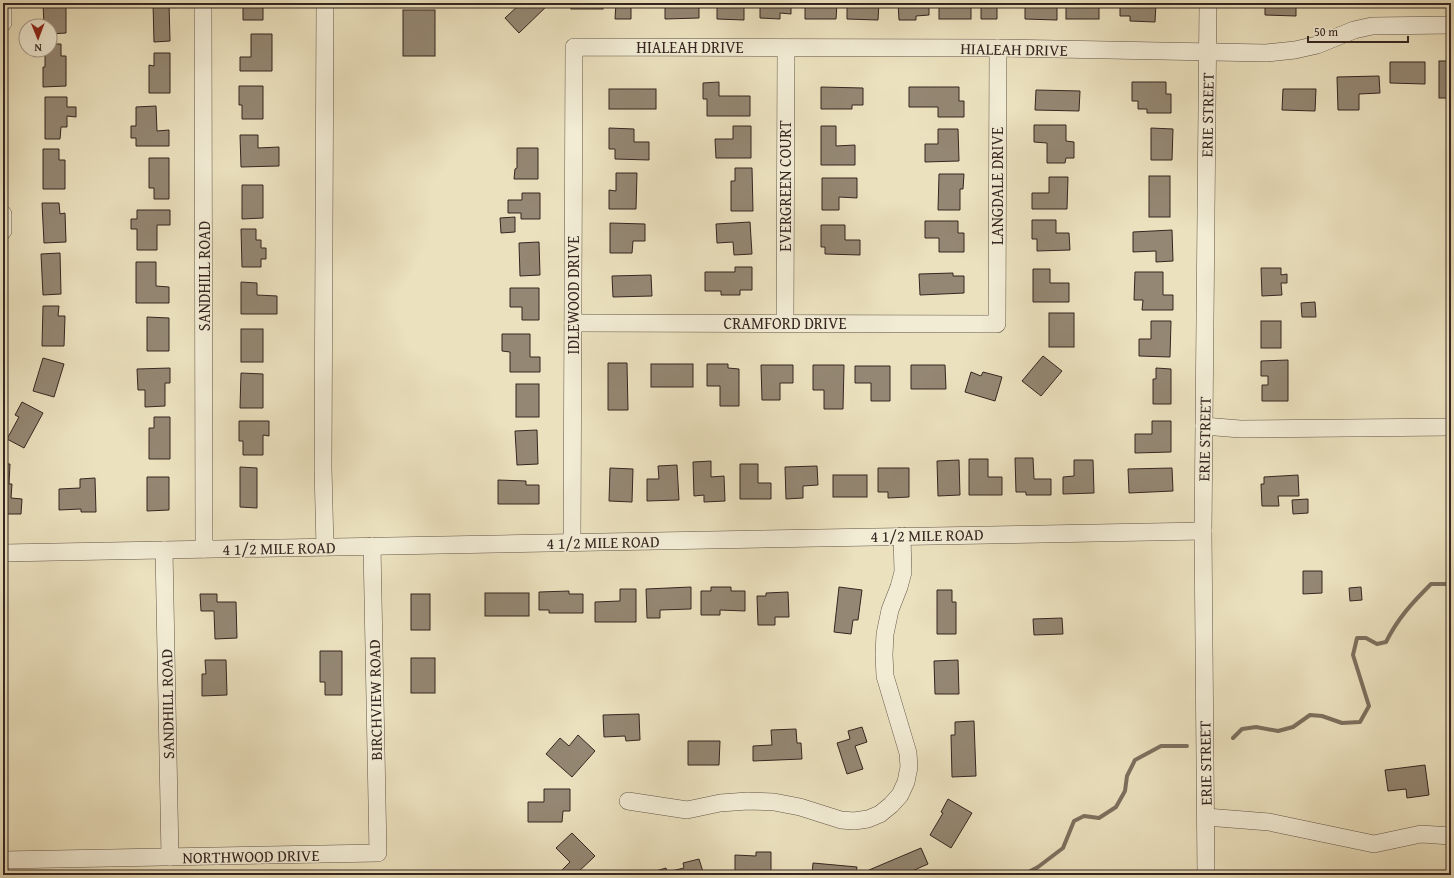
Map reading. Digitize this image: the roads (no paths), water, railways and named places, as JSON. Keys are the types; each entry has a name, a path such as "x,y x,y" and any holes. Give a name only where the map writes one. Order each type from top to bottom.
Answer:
{"street":[{"path":"3,3 3,23"},
{"name":"SANDHILL ROAD","path":"203,3 204,549"},
{"path":"324,3 323,468 325,547"},
{"name":"ERIE STREET","path":"1206,875 1203,531 1208,3"},
{"name":"HIALEAH DRIVE","path":"574,47 998,48 1266,53 1288,51 1317,45 1354,30 1372,26 1451,25"},
{"name":"IDLEWOOD DRIVE","path":"572,542 574,47"},
{"name":"EVERGREEN COURT","path":"785,323 786,48"},
{"name":"LANGDALE DRIVE","path":"997,324 998,48"},
{"path":"3,214 3,231"},
{"name":"CRAMFORD DRIVE","path":"573,323 997,324"},
{"path":"1204,426 1240,429 1451,427"},
{"name":"4 1/2 MILE ROAD","path":"3,553 1203,531"},
{"path":"628,801 687,810 720,802 774,802 800,807 841,820 854,821 868,819 880,814 891,805 900,795 906,782 909,767 908,753 885,676 884,655 885,634 890,610 903,572 902,536"},
{"name":"BIRCHVIEW ROAD","path":"372,546 378,853"},
{"name":"SANDHILL ROAD","path":"164,550 170,857"},
{"path":"1206,817 1269,822 1374,844 1421,834 1451,836"},
{"name":"NORTHWOOD DRIVE","path":"3,860 378,853"}],"waterway":[{"path":"1233,738 1242,729 1256,727 1278,731 1293,727 1310,715 1322,716 1342,723 1360,722 1369,706 1353,655 1357,638 1366,638 1377,644 1386,642 1395,625 1431,584 1451,584"},
{"path":"1023,875 1038,867 1063,848 1074,821 1084,816 1099,818 1116,807 1125,791 1127,776 1135,760 1161,746 1187,746"}]}
